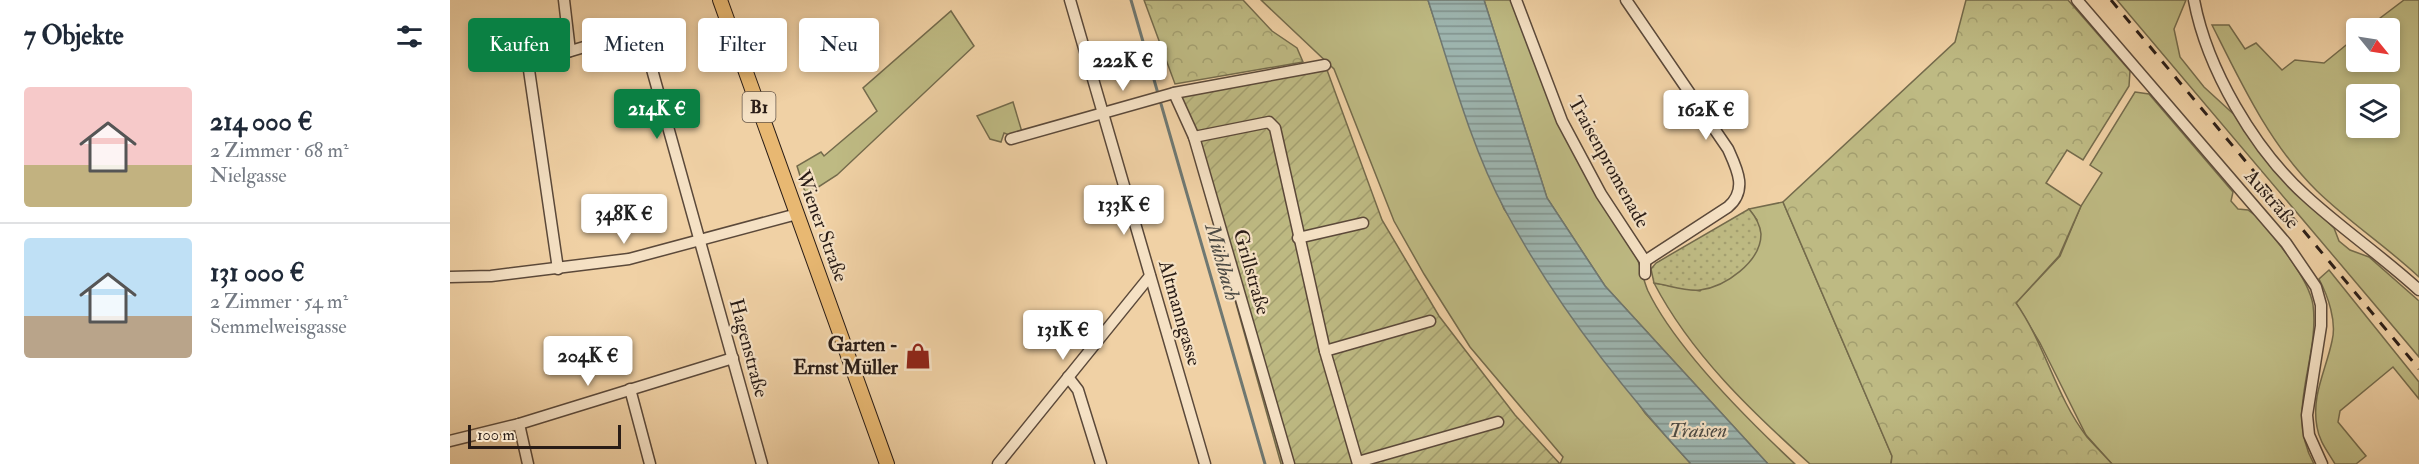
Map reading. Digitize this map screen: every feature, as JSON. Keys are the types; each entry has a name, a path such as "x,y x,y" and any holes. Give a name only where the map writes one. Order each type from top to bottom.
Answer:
{"main road":[{"name":"Wiener Straße","path":"720,0 887,464"}],"street":[{"path":"564,0 566,18"},
{"name":"Altmanngasse","path":"1070,0 1205,464"},
{"name":"Traisenpromenade","path":"1516,0 1562,121 1601,194 1644,261 1645,274"},
{"path":"1626,0 1728,149 1740,185 1734,202 1728,207 1644,261"},
{"name":"Austraße","path":"2077,0 2286,243 2312,280 2320,305 2321,327 2307,415 2310,435 2322,464"},
{"path":"2194,0 2208,50 2268,156 2306,196 2419,290"},
{"name":"Hagenstraße","path":"570,51 641,30 762,464"},
{"path":"1011,138 1174,93 1324,64"},
{"path":"529,72 558,269"},
{"name":"Grillstraße","path":"1174,93 1194,136 1289,464"},
{"path":"1194,136 1269,122 1275,128 1325,351 1358,463 1498,422"},
{"path":"450,277 491,276 629,259 797,214"},
{"path":"1298,238 1363,223"},
{"path":"998,464 1150,276"},
{"path":"1325,351 1430,321"},
{"path":"450,441 519,424 734,358"},
{"path":"1068,377 1076,386 1101,464"},
{"path":"630,389 650,464"},
{"path":"519,424 528,464"}],"green space":[{"path":"1144,0 1243,0 1272,31 1297,48 1303,62 1175,84"},
{"path":"1261,0 1428,0 1467,119 1504,209 1645,413 1691,464 1560,464 1563,457 1470,347 1424,274 1394,221 1334,69"},
{"path":"1484,0 1511,0 1566,136 1594,190 1633,251 1648,291 1660,313 1714,383 1795,464 1768,464 1605,286 1547,198"},
{"path":"1966,0 2068,0 2130,71 2129,86 2083,160 2067,150 2046,183 2081,206 2059,256 2016,303 2035,336 2076,421 2087,437 2112,464 1891,464 1892,456 1783,202 1955,42"},
{"path":"2117,0 2186,0 2174,29 2180,57 2204,87 2240,120 2282,178 2334,228 2339,241 2350,250 2369,257 2419,301 2419,357"},
{"path":"2404,0 2419,0 2419,277 2329,202 2300,173 2271,134 2212,25 2229,25 2245,49 2256,43 2282,70 2295,60 2324,63 2346,45 2346,72 2400,72 2400,18 2380,18"},
{"path":"951,11 974,46 837,175 806,195 797,166 821,152 824,156 877,111 863,88"},
{"path":"1327,70 1382,220 1439,316 1515,415 1560,464 1281,464 1189,136 1169,90"},
{"path":"2135,92 2149,94 2233,192 2231,201 2238,209 2248,210 2256,216 2272,235 2290,258 2305,283 2313,305 2314,325 2302,405 2302,425 2314,464 2112,464 2086,435 2040,343 2016,303 2060,256 2081,206 2102,173 2090,165"},
{"path":"1013,102 1022,132 1012,136 1004,133 1001,142 990,139 977,116"},
{"path":"1783,202 1892,456 1891,464 1810,464 1744,402 1704,357 1669,309 1654,283 1700,291 1757,220 1749,209"},
{"path":"1749,209 1757,220 1761,234 1755,254 1740,271 1720,284 1700,290 1654,283 1651,269 1656,263"},
{"path":"2329,270 2419,382 2419,399 2393,367 2340,411 2338,422 2366,456 2356,464 2335,464 2322,442 2317,427 2316,405 2333,334 2331,309 2319,279"}],"water":[{"name":"Traisen","path":"1428,0 1484,0 1547,198 1605,286 1768,464 1691,464 1639,405 1590,343 1545,278 1493,186 1462,107"}],"waterway":[{"name":"Mühlbach","path":"1131,0 1265,464"}],"railway":[{"path":"2111,0 2419,369"}],"place":[{"name":"Garten - Ernst Müller","path":"918,356"}]}
